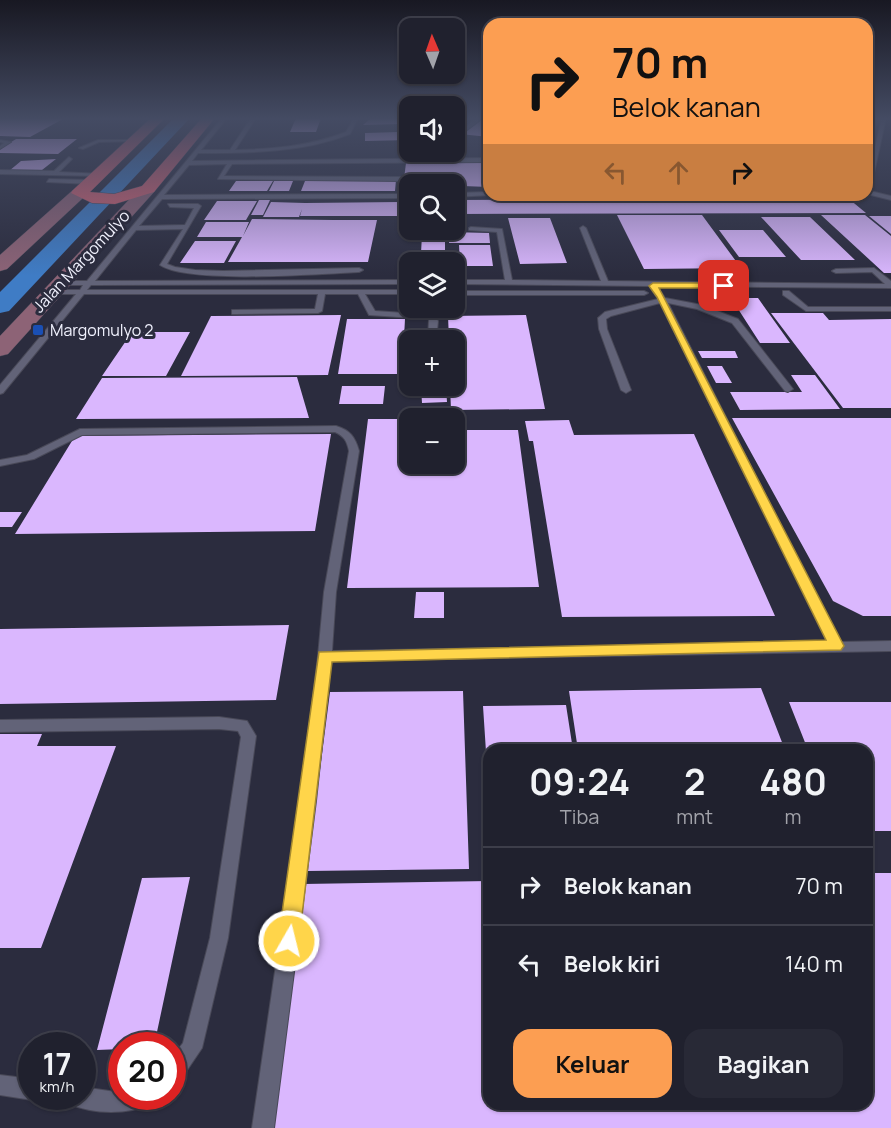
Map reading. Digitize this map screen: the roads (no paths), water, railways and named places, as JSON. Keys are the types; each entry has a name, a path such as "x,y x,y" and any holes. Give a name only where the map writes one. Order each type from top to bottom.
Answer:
{"highway":[{"path":"88,191 107,171"},
{"name":"Jalan Margomulyo","path":"155,197 165,171"}],"main road":[{"path":"0,266 8,252 88,191 127,211"},
{"name":"Jalan Margomulyo","path":"0,349 54,287 127,211 155,197"}],"lane":[{"path":"155,197 180,171"},
{"path":"208,196 225,171"},
{"path":"0,172 55,173 88,191"},
{"path":"0,177 88,191"},
{"path":"220,178 399,178"},
{"path":"465,195 483,194"},
{"path":"873,194 891,198"},
{"path":"155,197 399,196"},
{"path":"155,197 198,206 163,264 165,268 188,272 359,270"},
{"path":"0,391 91,283 127,211 187,227"},
{"path":"583,228 606,284"},
{"path":"471,229 500,230 509,281"},
{"path":"836,271 874,270 891,286"},
{"path":"256,282 259,272"},
{"path":"54,287 91,283 399,282"},
{"path":"465,282 606,284 658,293 707,309 735,321 788,389"},
{"path":"626,390 603,328 602,318 658,293 891,286"},
{"path":"54,287 82,292 399,292"},
{"path":"235,312 318,311 322,292"},
{"path":"360,292 372,313 431,318 434,321 433,330"},
{"path":"465,293 891,293"},
{"path":"658,293 836,646"},
{"path":"786,293 806,309 891,309"},
{"path":"0,463 30,457 80,432 336,429 344,431 351,437 354,451 330,592 308,801 263,1128"},
{"path":"325,656 891,645"},
{"path":"0,726 219,723 242,725 249,736 219,938 192,1048 186,1056"},
{"path":"0,1085 18,1088"}],"waterway":[{"path":"0,306 132,171"}],"place":[{"name":"Margomulyo 2","path":"38,330"}]}
